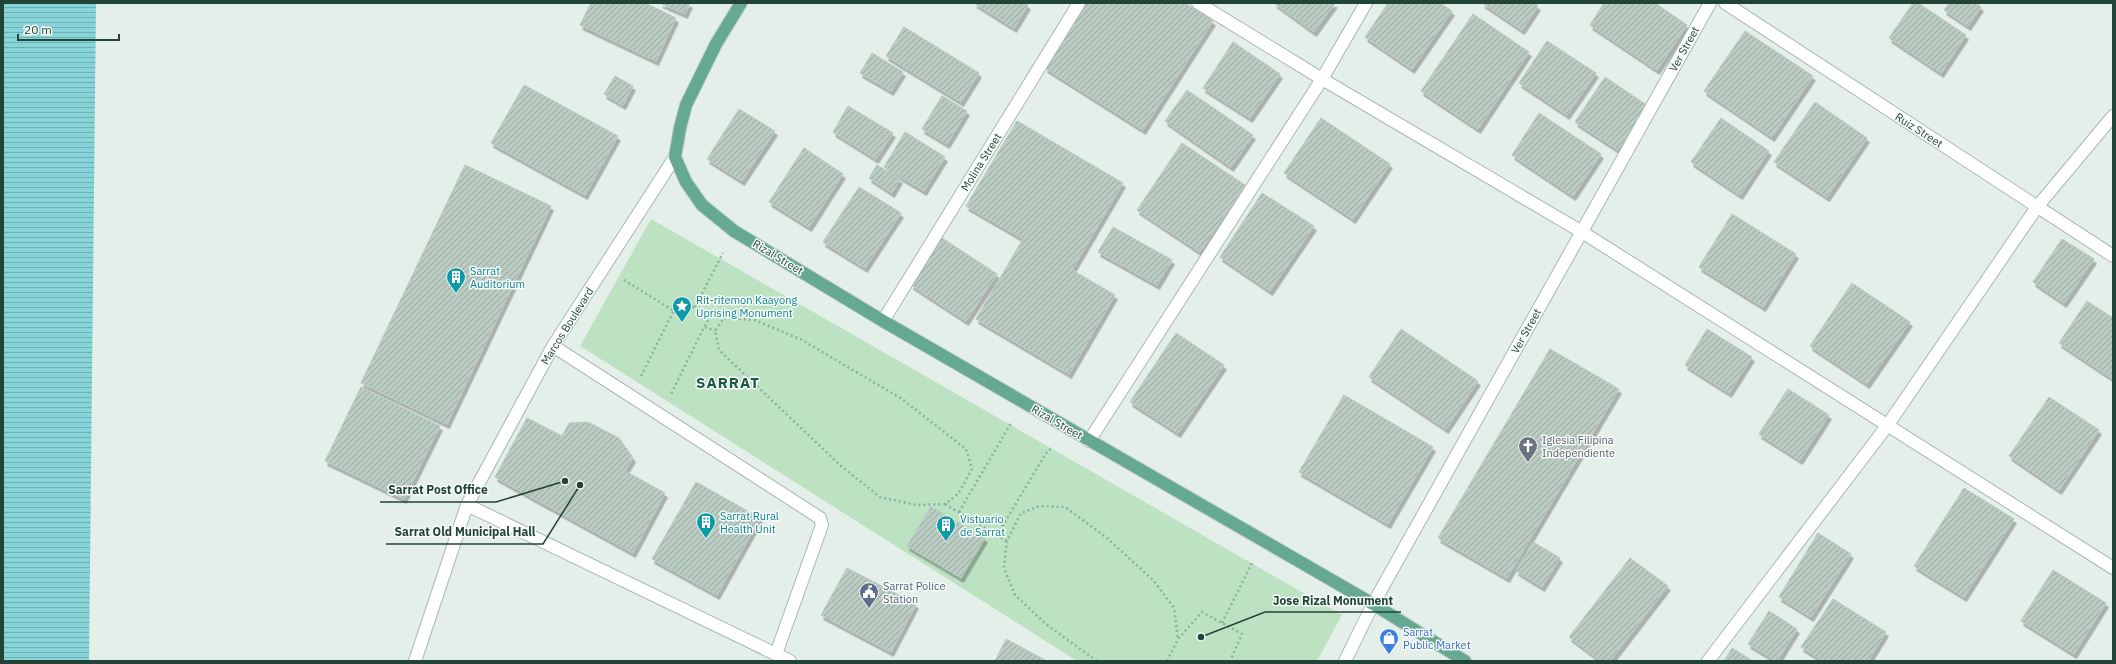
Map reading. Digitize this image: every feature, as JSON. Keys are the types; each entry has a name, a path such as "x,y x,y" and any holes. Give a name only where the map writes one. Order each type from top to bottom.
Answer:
{"main road":[{"name":"Marcos Boulevard","path":"675,157 686,104 716,44 741,3"},
{"name":"Rizal Street","path":"675,157 686,182 702,205 734,231 883,321 1372,604 1464,661"}],"street":[{"name":"Molina Street","path":"883,321 1079,3"},
{"path":"1198,3 1322,79 1582,232 2113,568"},
{"path":"1089,441 1322,79 1366,3"},
{"name":"Ver Street","path":"1345,661 1372,604 1710,3"},
{"name":"Ruiz Street","path":"1725,3 2113,256"},
{"path":"1708,661 1887,426 2037,207 2113,116"},
{"name":"Marcos Boulevard","path":"415,661 467,505 553,346 675,157"},
{"path":"553,346 820,518 822,525 776,654"},
{"path":"467,505 790,661"}],"path":[{"path":"695,308 734,231"},
{"path":"604,268 674,311"},
{"path":"631,396 679,300 710,315 660,415"},
{"path":"945,504 958,494 972,469 966,449 902,399 802,340 755,320 724,318 716,331 719,350 841,466 880,497 916,505 945,504 1007,541"},
{"path":"705,327 716,331"},
{"path":"959,512 1023,402"},
{"path":"997,535 1048,450 1089,441"},
{"path":"1097,661 1047,625 1015,595 1004,568 1007,541 1021,513 1040,506 1065,507 1107,538 1154,581 1174,608 1178,639"},
{"path":"1222,623 1263,542"},
{"path":"1168,661 1178,639 1202,612 1242,634 1230,661"}],"green space":[{"path":"651,219 1342,615 1317,661 1077,661 580,346"}],"water":[{"path":"3,3 96,3 89,661 3,661"}],"building":[{"path":"591,3 645,3 676,18 656,61 580,25"},
{"path":"660,3 690,3 685,14"},
{"path":"974,3 1025,3 1028,5 1014,28"},
{"path":"1087,3 1185,3 1213,21 1143,130 1045,68"},
{"path":"1274,3 1335,3 1314,32"},
{"path":"1388,3 1440,3 1452,11 1412,69 1365,37"},
{"path":"1482,3 1534,3 1538,6 1522,30"},
{"path":"1604,3 1655,3 1687,25 1657,70 1590,25"},
{"path":"1913,3 1918,3 1966,35 1941,73 1889,38"},
{"path":"1949,3 1976,3 1981,7 1968,26 1944,10"},
{"path":"1473,14 1529,52 1478,129 1421,91"},
{"path":"904,27 979,73 961,102 886,56"},
{"path":"1745,31 1813,76 1772,137 1704,91"},
{"path":"1547,41 1596,73 1567,115 1519,83"},
{"path":"1233,42 1280,74 1250,118 1203,88"},
{"path":"872,53 903,72 891,91 860,73"},
{"path":"615,76 633,86 623,105 604,94"},
{"path":"1605,77 1648,106 1618,150 1575,122"},
{"path":"524,85 618,136 585,195 491,143"},
{"path":"1187,90 1253,135 1231,167 1165,121"},
{"path":"942,96 967,111 947,144 922,129"},
{"path":"1815,102 1867,138 1827,197 1774,162"},
{"path":"848,106 893,133 876,159 833,132"},
{"path":"739,109 775,131 742,181 707,159"},
{"path":"1539,113 1601,154 1573,196 1512,155"},
{"path":"1321,118 1390,164 1353,219 1284,173"},
{"path":"1721,118 1769,151 1740,195 1691,162"},
{"path":"1017,121 1123,183 1072,270 1115,295 1069,374 976,319 1023,239 966,206"},
{"path":"905,132 945,157 924,191 884,167"},
{"path":"1182,143 1245,185 1200,252 1137,210"},
{"path":"804,148 843,174 809,227 769,202"},
{"name":"Sarrat Auditorium","path":"465,165 551,206 447,424 361,383"},
{"path":"877,165 900,179 892,193 869,178"},
{"path":"859,187 901,213 865,268 823,242"},
{"path":"1262,193 1314,226 1270,291 1220,257"},
{"path":"1732,214 1796,254 1763,307 1699,267"},
{"path":"1113,227 1172,260 1157,285 1098,252"},
{"path":"942,238 997,274 966,321 911,285"},
{"path":"2062,239 2094,259 2064,303 2033,282"},
{"path":"1852,283 1910,322 1867,384 1810,346"},
{"path":"2087,301 2113,318 2113,379 2059,343"},
{"path":"1401,329 1478,381 1446,429 1369,377"},
{"path":"1707,329 1752,357 1729,393 1685,365"},
{"path":"1176,333 1224,365 1178,433 1130,402"},
{"name":"Iglesia Filipina Independiente","path":"1550,349 1619,389 1507,578 1438,538"},
{"path":"361,387 440,426 404,499 325,461"},
{"path":"1788,389 1829,415 1800,460 1759,434"},
{"path":"1344,395 1433,447 1388,524 1299,472"},
{"path":"2049,397 2099,430 2059,490 2009,456"},
{"path":"527,418 562,436 569,423 588,422 619,438 633,458 625,471 665,493 633,553 495,477"},
{"name":"Sarrat Rural Health Unit","path":"696,482 760,518 717,595 652,559"},
{"path":"1964,488 2014,519 1964,597 1914,566"},
{"name":"Vistuario de Sarrat","path":"931,507 985,538 961,578 907,546"},
{"path":"1818,533 1851,554 1811,617 1779,597"},
{"path":"1533,542 1560,558 1542,587 1516,571"},
{"path":"1630,558 1668,586 1610,661 1601,661 1569,637"},
{"name":"Sarrat Police Station","path":"847,568 916,604 891,652 821,615"},
{"path":"2053,570 2106,603 2074,654 2021,621"},
{"path":"1833,599 1886,632 1868,661 1823,661 1801,647"},
{"path":"1769,611 1797,629 1777,661 1748,644"},
{"path":"1006,639 1047,661 995,661"},
{"path":"1732,648 1753,661 1724,661"}],"place":[{"name":"Sarrat Auditorium","path":"456,294"},
{"name":"Rit-ritemon Kaayong Uprising Monument","path":"682,323"},
{"name":"Iglesia Filipina Independiente","path":"1528,463"},
{"name":"Sarrat Post Office","path":"565,481"},
{"name":"Sarrat Old Municipal Hall","path":"580,485"},
{"name":"Sarrat Rural Health Unit","path":"706,539"},
{"name":"Vistuario de Sarrat","path":"946,542"},
{"name":"Sarrat Police Station","path":"869,609"},
{"name":"Jose Rizal Monument","path":"1201,637"},
{"name":"Sarrat Public Market","path":"1389,655"}],"district":[{"name":"SARRAT","path":"728,383"}]}
